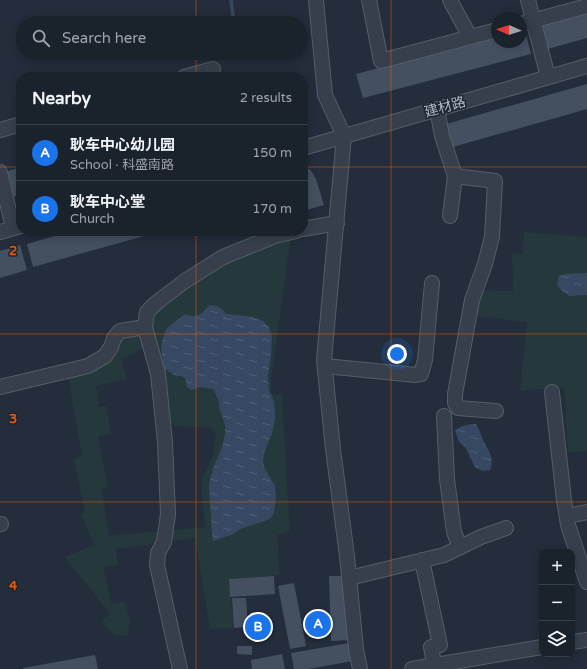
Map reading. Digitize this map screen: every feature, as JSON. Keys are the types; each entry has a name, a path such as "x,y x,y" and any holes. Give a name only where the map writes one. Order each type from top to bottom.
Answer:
{"street":[{"path":"316,0 325,95 344,136 324,360 356,649 360,669"},
{"path":"369,0 381,61 491,32"},
{"path":"450,0 470,37"},
{"path":"528,0 527,22 548,77"},
{"path":"527,22 587,6"},
{"name":"建材路","path":"308,147 587,66"},
{"path":"202,72 213,69"},
{"path":"437,109 442,136 455,176 450,216"},
{"path":"0,130 16,125"},
{"path":"0,172 11,229"},
{"path":"455,176 495,181 492,237 485,264 472,300 455,394 455,403 458,408 496,411"},
{"path":"308,228 336,223"},
{"path":"180,669 157,565 158,553 164,542 168,514 165,442 158,374 145,327 147,312 156,303 185,281 223,257 275,236"},
{"path":"325,366 416,376 421,374 425,360 432,283"},
{"path":"0,387 88,366 105,356 111,347 114,338 120,331 145,327"},
{"path":"552,392 568,525 587,582"},
{"path":"444,416 447,479 454,532 460,547"},
{"path":"567,516 587,512"},
{"path":"349,578 444,555 481,537 506,528"},
{"path":"422,560 440,645 431,647 435,667"},
{"path":"575,642 587,640"},
{"path":"412,669 435,667 539,648"}],"green space":[{"path":"524,232 587,237 587,451 568,452 564,387 520,391 527,322 475,316 482,290 513,291 512,253 522,254"},
{"path":"291,237 271,380 271,394 282,395 290,531 277,535 280,575 229,579 234,628 210,629 195,538 115,549 118,564 104,568 111,604 125,602 130,622 128,635 115,636 101,621 110,614 65,557 94,545 81,514 85,512 74,459 82,456 68,376 124,334 140,334 145,340 142,348 122,360 126,379 96,386 99,407 106,406 111,434 98,437 108,487 102,489 109,536 205,527 201,480 213,455 216,433 211,428 175,426 169,422 152,327 154,315 167,302 233,259"}],"water":[{"path":"587,273 587,295 569,296 560,289 557,284 559,276 565,274"},
{"path":"209,305 219,307 226,314 259,319 269,327 272,336 268,376 269,390 273,399 275,410 275,420 272,433 264,453 263,462 265,469 275,486 276,496 274,513 270,519 213,541 209,485 213,468 221,450 225,435 225,425 218,399 213,389 200,387 191,390 187,387 185,378 174,375 164,368 161,348 166,329 186,314 193,316 199,315"},
{"path":"476,424 479,428 492,459 490,470 482,471 475,467 465,447 459,442 455,430 462,426"}],"building":[{"path":"587,12 587,38 548,49 541,25"},
{"path":"527,38 531,54 363,98 356,74 491,39 491,48 527,48"},
{"path":"587,84 587,109 453,147 446,124"},
{"path":"308,168 310,169 316,179 324,205 308,210"},
{"path":"16,169 16,196 13,197 5,172"},
{"path":"55,236 144,236 33,267 27,244"},
{"path":"20,245 27,270 0,278 0,251"},
{"path":"274,576 275,594 230,597 229,579"},
{"path":"329,576 347,576 349,640 331,641"},
{"path":"294,583 306,646 290,649 278,586"},
{"path":"232,598 246,598 248,627 234,628"},
{"path":"349,643 353,661 308,669 294,669 291,653"},
{"path":"237,646 252,646 252,655 237,654"},
{"path":"282,654 285,669 252,669 251,660"},
{"path":"95,655 98,669 23,669 23,668"}],"waterway":[{"path":"231,0 233,16"}],"place":[{"name":"耿车中心幼儿园","path":"318,624"},
{"name":"耿车中心堂","path":"258,627"}]}
